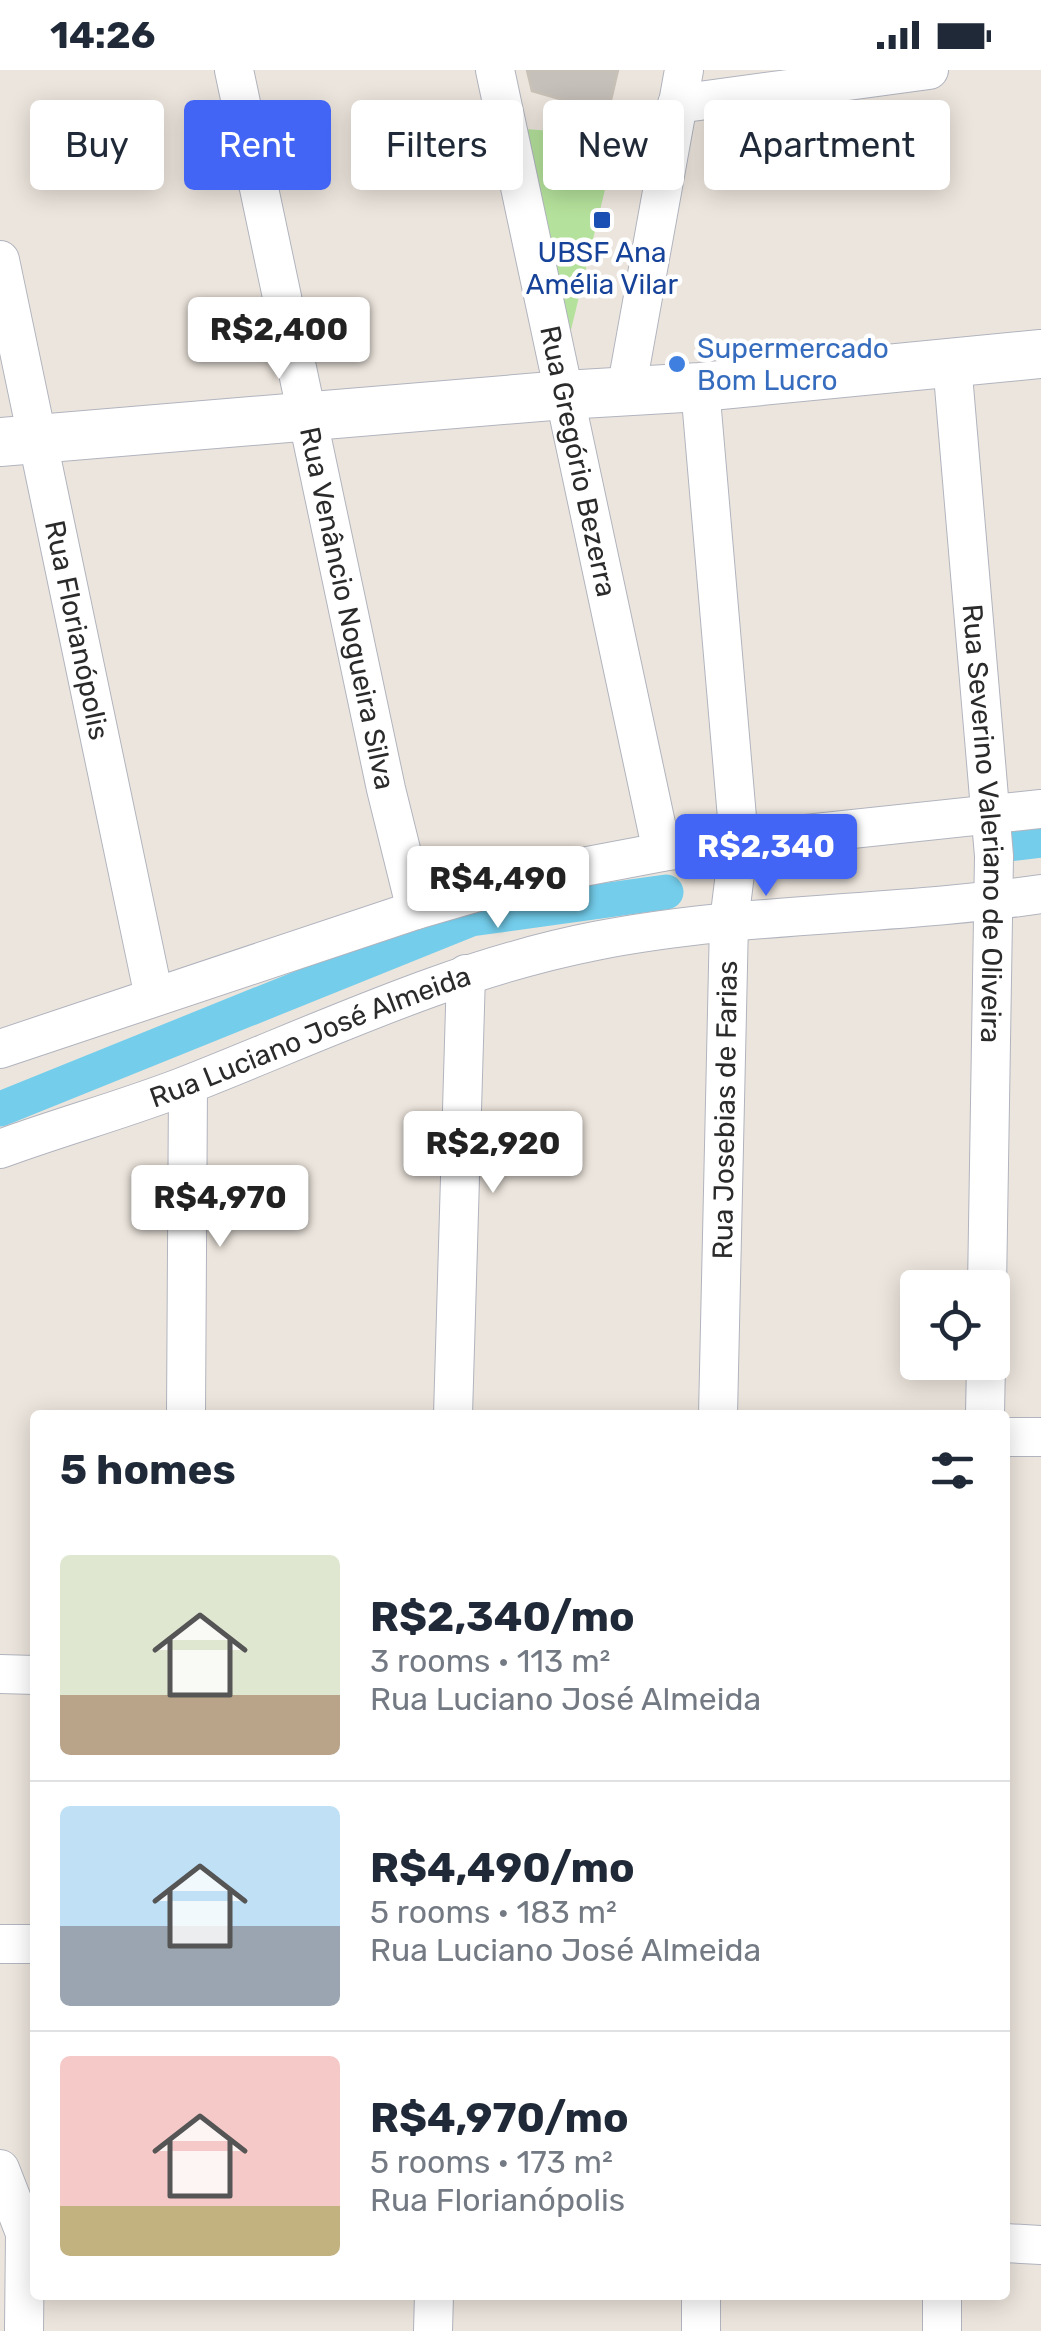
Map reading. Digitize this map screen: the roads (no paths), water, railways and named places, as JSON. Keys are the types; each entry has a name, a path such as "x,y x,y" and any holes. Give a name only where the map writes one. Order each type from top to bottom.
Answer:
{"street":[{"name":"Rua Venâncio Nogueira Silva","path":"234,70 386,790 416,910"},
{"name":"Rua Gregório Bezerra","path":"495,70 662,852"},
{"path":"626,392 680,87 930,70"},
{"name":"Rua Florianópolis","path":"0,260 18,441 154,997"},
{"path":"18,441 564,395 700,388 1041,354"},
{"name":"Rua Severino Valeriano de Oliveira","path":"952,363 992,814 987,1270"},
{"name":"Rua Josebias de Farias","path":"700,388 739,841 729,922 718,1410"},
{"path":"0,1049 416,910 530,877 739,841 1041,809"},
{"name":"Rua Luciano José Almeida","path":"3,1150 188,1084 316,1030 466,974 594,941 729,922 1041,894"},
{"path":"454,1410 466,974"},
{"path":"186,1410 188,1084"},
{"path":"985,1410 986,1380"},
{"path":"1010,1437 1041,1437"},
{"path":"0,1674 30,1675"},
{"path":"0,1944 30,1944"},
{"path":"0,2169 30,2232 24,2331"},
{"path":"1010,2243 1041,2245"},
{"path":"433,2331 434,2300"},
{"path":"701,2300 701,2331"},
{"path":"942,2300 942,2331"}],"waterway":[{"path":"1000,845 1041,840"},
{"path":"0,1109 471,919 666,892"}],"place":[{"name":"UBSF Ana Amélia Vilar","path":"602,220"},
{"name":"Supermercado Bom Lucro","path":"677,364"}]}
